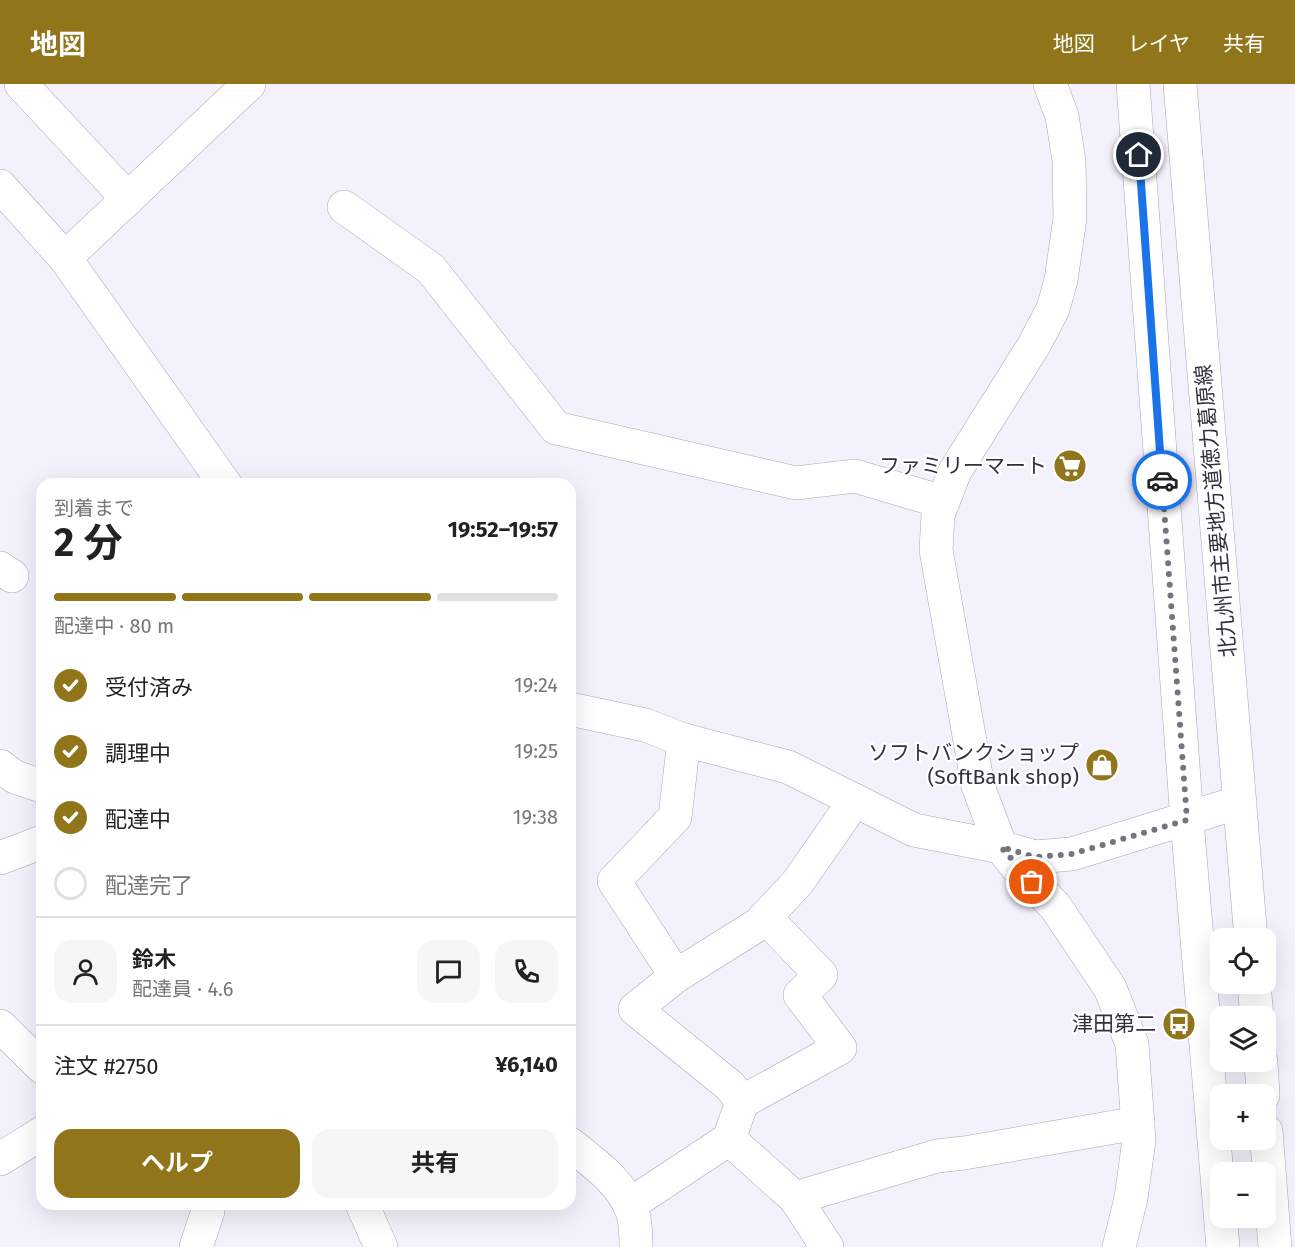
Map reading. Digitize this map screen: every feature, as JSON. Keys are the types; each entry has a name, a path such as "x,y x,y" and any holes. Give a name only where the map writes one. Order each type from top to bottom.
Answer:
{"street":[{"path":"21,84 128,199"},
{"path":"1050,84 1062,116 1069,161 1070,218 1061,280 1053,309 1034,345 955,471 938,516 936,550 978,786 1001,847 1020,871 1055,906 1110,988 1132,1044 1139,1140 1131,1198 1119,1247"},
{"path":"1134,84 1187,820 1223,1247"},
{"name":"北九州市主要地方道徳力葛原線","path":"1180,84 1250,928"},
{"path":"64,258 128,199 235,88"},
{"path":"0,186 64,258 221,478"},
{"path":"344,207 431,269 556,428 796,483 855,476 943,502"},
{"path":"576,710 645,725 684,740 788,767 914,830 1001,847 1035,857 1072,854 1240,802"},
{"path":"676,976 614,881 675,817 684,740"},
{"path":"0,766 15,777 36,784"},
{"path":"742,1102 730,1086 635,1009 676,976 759,924 798,882 855,800"},
{"path":"0,858 36,844"},
{"path":"629,1205 729,1139 742,1102 840,1048 800,995 821,975 765,917"},
{"path":"0,1026 36,1061"},
{"path":"795,1198 937,1156 1138,1123"},
{"path":"0,1159 36,1137"},
{"path":"729,1139 795,1198 816,1244"},
{"path":"576,1149 607,1174 629,1205 634,1216 636,1247"},
{"path":"1267,1150 1275,1247"},
{"path":"196,1247 208,1210"},
{"path":"365,1210 381,1247"}],"way so far":[{"path":"1032,882 1001,847 1035,857 1072,854 1187,820 1162,480"}],"place":[{"name":"ファミリーマート","path":"1070,466"},
{"name":"ソフトバンクショップ (SoftBank shop)","path":"1102,765"},
{"name":"津田第二","path":"1179,1024"}],"route":[{"path":"1139,155 1162,480"}]}
